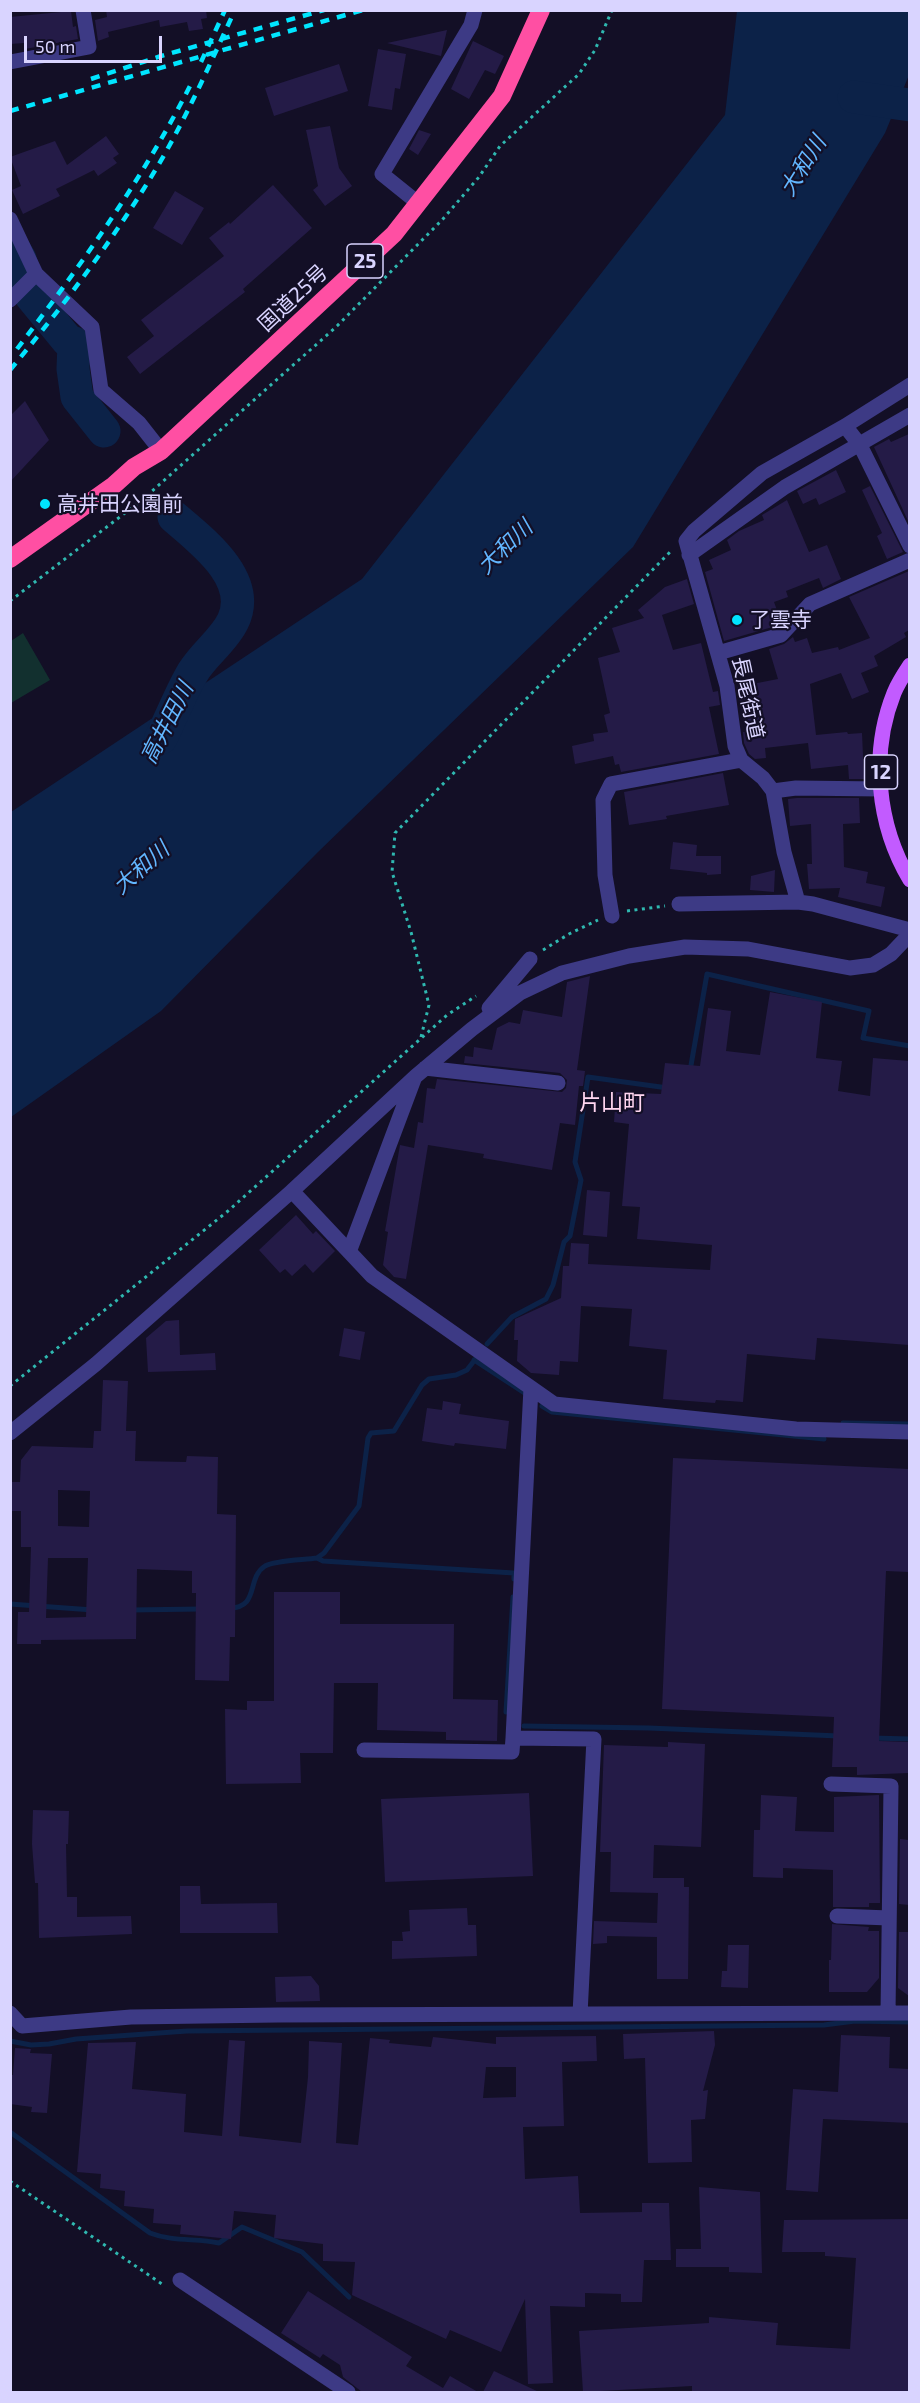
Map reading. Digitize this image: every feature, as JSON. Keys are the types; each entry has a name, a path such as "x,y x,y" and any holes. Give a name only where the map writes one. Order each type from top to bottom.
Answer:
{"highway":[{"name":"国道25号","path":"10,559 114,485 134,467 161,451 394,234 502,96 541,10"}],"main road":[{"name":"12","path":"909,665 894,692 882,730 880,789 889,834 909,880"}],"street":[{"path":"418,203 382,174 471,25 475,10"},
{"path":"10,62 89,47 84,11"},
{"path":"10,219 35,275 92,327 101,390 139,423 161,451"},
{"path":"10,300 35,275"},
{"path":"688,548 694,531 762,473 845,426 909,385"},
{"path":"688,548 785,487 909,415"},
{"path":"845,426 860,445 909,546"},
{"name":"長尾街道","path":"688,548 727,686 735,746 741,760 763,778 773,791"},
{"path":"718,653 781,635 810,604 909,560"},
{"path":"612,916 605,875 603,800 611,784 741,760"},
{"path":"798,902 784,852 773,791 796,788 880,789"},
{"path":"10,1433 96,1364 292,1191 420,1072 520,993 562,973 629,956 685,947 748,949 850,968 873,965 891,954 909,932 813,904 798,902 679,904"},
{"path":"472,1029 530,959"},
{"path":"420,1072 558,1083"},
{"path":"349,1252 420,1072"},
{"path":"292,1191 372,1276 554,1404 796,1429 909,1432"},
{"path":"364,1750 512,1752 531,1388"},
{"path":"513,1738 594,1739 580,2013"},
{"path":"831,1784 891,1786 888,2013"},
{"path":"837,1916 889,1918"},
{"path":"10,2013 22,2026 131,2017 909,2013"},
{"path":"180,2280 348,2392"}],"path":[{"path":"421,1039 429,1005 411,932 392,872 395,833 674,548 688,548"},
{"path":"530,959 569,934 612,916 633,910 679,904"},
{"path":"10,1386 228,1211 447,1015 484,990"}],"green space":[{"path":"23,633 50,680 11,703 11,641"}],"water":[{"name":"大和川","path":"737,11 909,11 909,75 885,133 633,547 318,852 161,1011 11,1117 11,812 362,579 725,115"}],"building":[{"path":"106,10 206,10 207,18 201,19 203,29 189,31 187,22 160,27 159,20 108,32 109,37 98,41 95,20 107,17"},
{"path":"71,11 73,27 76,26 78,39 25,49 24,43 10,44 10,17"},
{"path":"447,30 441,56 387,43 420,36"},
{"path":"473,41 504,56 495,74 485,70 469,99 451,89"},
{"path":"378,49 406,54 400,89 395,88 392,110 368,106"},
{"path":"339,64 348,91 274,116 265,88"},
{"path":"330,126 339,168 352,186 325,206 313,190 318,186 306,130"},
{"path":"419,130 431,134 418,155 409,149"},
{"path":"106,136 119,154 113,158 117,163 98,176 94,170 56,189 60,196 23,214 12,190 21,186 10,157 55,141 67,165"},
{"path":"273,185 312,228 243,289 245,292 140,374 127,357 154,336 141,320 224,256 209,238 229,222 230,224"},
{"path":"175,191 204,208 182,245 153,228"},
{"path":"25,401 49,440 10,482 10,416"},
{"path":"909,434 909,523 874,447 889,439 891,442"},
{"path":"836,470 846,492 819,505 816,498 803,504 797,491"},
{"path":"870,486 903,552 887,559 877,536 882,533 862,490"},
{"path":"787,500 809,552 827,545 841,579 823,588 819,578 786,591 788,597 774,602 781,621 776,626 724,641 705,572 713,569 709,560 731,550 727,540 739,531 764,520 762,515"},
{"path":"909,571 909,630 904,633 906,637 874,656 878,666 861,673 869,692 852,699 841,673 810,684 816,735 862,733 864,779 849,779 848,765 811,769 808,743 765,748 766,758 755,759 749,754 744,743 743,732 746,732 737,687 778,679 769,649 784,644 793,637 795,642 807,638 812,653 838,647 839,650 870,638 849,597"},
{"path":"687,579 694,604 662,615 673,650 701,643 713,692 718,691 720,705 709,707 719,754 621,772 619,764 615,765 613,756 575,764 572,746 594,741 593,734 608,732 604,715 610,713 598,658 620,652 612,628 644,618 638,610 665,587"},
{"path":"723,773 729,805 629,825 624,792"},
{"path":"859,798 860,823 843,824 844,867 868,872 866,883 885,887 881,907 838,897 840,888 809,889 807,864 812,864 811,824 790,826 788,799"},
{"path":"673,842 697,845 696,856 721,856 721,874 707,875 707,873 670,869"},
{"path":"775,870 774,892 750,890 751,876"},
{"path":"590,976 577,1070 585,1071 583,1086 579,1086 575,1125 560,1123 552,1170 483,1158 484,1154 428,1145 406,1279 394,1277 383,1265 388,1232 385,1231 400,1145 414,1148 418,1122 423,1123 427,1088 435,1089 437,1079 562,1092 566,1088 567,1080 560,1073 464,1063 465,1056 473,1057 474,1047 492,1050 497,1028 509,1022 520,1024 523,1010 562,1017 567,982"},
{"path":"770,992 822,1002 816,1058 842,1061 838,1091 870,1096 873,1058 909,1061 909,1345 817,1338 815,1360 747,1354 743,1402 716,1400 715,1403 663,1399 667,1350 629,1346 632,1309 581,1306 578,1362 560,1361 559,1375 531,1373 517,1361 518,1340 514,1340 515,1319 561,1298 563,1266 569,1266 571,1243 589,1244 588,1264 710,1270 712,1245 637,1239 640,1207 622,1206 629,1124 614,1122 616,1092 661,1094 665,1063 700,1066 708,1008 731,1011 726,1051 760,1055"},
{"path":"587,1190 610,1192 607,1237 583,1235"},
{"path":"296,1215 313,1234 316,1231 335,1251 313,1273 305,1264 292,1276 285,1269 280,1273 259,1250"},
{"path":"179,1320 180,1355 215,1353 216,1370 148,1372 146,1338 166,1321"},
{"path":"344,1328 365,1332 360,1360 339,1356"},
{"path":"103,1380 128,1381 126,1431 136,1431 135,1461 186,1462 187,1456 218,1457 217,1514 236,1515 235,1637 230,1637 229,1681 195,1680 196,1593 192,1593 192,1571 137,1569 136,1639 41,1640 41,1644 17,1644 18,1612 29,1612 31,1547 21,1547 21,1511 10,1511 10,1482 20,1482 21,1460 32,1446 93,1448 94,1431 101,1431","holes":["58,1490 90,1491 89,1527 58,1526","48,1558 88,1558 86,1617 46,1618"]},
{"path":"443,1401 461,1404 459,1414 509,1421 506,1449 455,1443 454,1446 422,1441 427,1408 442,1410"},
{"path":"673,1458 909,1469 909,1572 886,1571 879,1741 909,1742 909,1773 857,1775 857,1767 832,1767 834,1717 662,1709"},
{"path":"274,1592 340,1592 340,1624 454,1624 453,1699 498,1700 497,1741 446,1740 446,1732 377,1730 378,1683 334,1683 333,1753 300,1753 301,1783 226,1784 225,1709 247,1710 247,1701 274,1701"},
{"path":"668,1742 705,1744 701,1847 654,1845 653,1878 684,1878 684,1887 689,1887 688,1979 657,1979 657,1937 607,1936 607,1943 593,1944 594,1921 657,1923 658,1893 610,1892 611,1852 600,1852 604,1745 668,1747"},
{"path":"529,1793 533,1876 385,1882 381,1799"},
{"path":"761,1795 797,1797 795,1831 834,1832 834,1797 879,1795 880,1903 869,1903 869,1907 833,1907 833,1870 783,1868 783,1878 753,1877 754,1830 760,1830"},
{"path":"33,1810 69,1811 68,1844 66,1844 67,1897 77,1897 77,1917 131,1916 132,1934 39,1938 38,1883 35,1883 32,1844"},
{"path":"900,1839 909,1840 909,1905 899,1904"},
{"path":"180,1886 200,1886 201,1904 277,1903 278,1933 180,1933"},
{"path":"467,1908 468,1925 476,1925 477,1956 392,1959 392,1941 403,1941 402,1932 410,1931 409,1910"},
{"path":"832,1924 869,1927 868,1931 879,1931 879,1978 867,1992 829,1992"},
{"path":"899,1932 909,1932 909,1996 898,1988"},
{"path":"728,1945 749,1945 748,1988 721,1987 722,1971 727,1971"},
{"path":"311,1976 319,1986 320,2001 276,2002 275,1977"},
{"path":"714,2031 715,2045 703,2091 708,2090 705,2119 691,2120 692,2162 648,2163 645,2058 624,2059 623,2034"},
{"path":"841,2035 890,2037 889,2068 909,2069 909,2123 823,2119 818,2192 786,2190 793,2089 838,2092"},
{"path":"596,2036 597,2061 562,2062 564,2126 523,2127 525,2179 578,2176 580,2213 642,2212 642,2203 669,2203 671,2260 644,2260 642,2302 621,2302 621,2294 585,2293 585,2307 550,2306 553,2383 528,2384 525,2299 501,2352 450,2330 446,2339 352,2295 355,2262 323,2261 323,2244 274,2238 276,2215 234,2211 231,2239 180,2234 181,2225 153,2223 154,2209 124,2206 125,2191 100,2188 101,2174 77,2172 88,2043 136,2042 132,2089 186,2094 184,2132 222,2136 229,2040 245,2041 239,2136 301,2143 308,2077 309,2041 342,2043 336,2143 358,2145 370,2038 390,2040 389,2043 431,2047 433,2037 496,2044 496,2037","holes":["486,2067 516,2067 516,2097 483,2098"]},
{"path":"15,2048 31,2049 30,2053 52,2054 47,2113 31,2112 32,2107 10,2104 10,2075 13,2075"},
{"path":"699,2187 760,2192 762,2273 729,2272 729,2267 676,2267 676,2249 701,2249"},
{"path":"909,2219 909,2392 692,2392 692,2386 583,2392 579,2331 709,2323 709,2317 778,2323 776,2345 850,2349 856,2258 825,2256 825,2252 782,2252 784,2220"},
{"path":"308,2291 412,2357 406,2366 443,2388 450,2376 478,2392 362,2392 343,2377 340,2365 323,2354 320,2358 281,2333"},
{"path":"494,2371 539,2392 483,2392"}],"waterway":[{"path":"854,97 910,105"},
{"name":"高井田川","path":"10,243 20,259 31,296 68,341 74,343 73,369 77,397 104,431"},
{"name":"高井田川","path":"161,738 193,672 229,628 237,605 236,590 222,562 198,537 174,517"},
{"path":"690,1071 707,974 869,1011 863,1038 910,1046"},
{"path":"487,1344 512,1317 546,1299 553,1285 564,1242 570,1236 581,1180 575,1162 588,1077 668,1088"},
{"path":"317,1558 324,1553 359,1506 368,1438 371,1433 394,1431 422,1385 429,1379 456,1375 467,1370 477,1357"},
{"path":"474,1360 526,1394"},
{"path":"542,1406 552,1412 824,1439"},
{"path":"843,1423 910,1424"},
{"path":"229,1608 239,1607 245,1603 259,1571 265,1566 290,1560 317,1558 323,1561 514,1573 514,1579"},
{"path":"506,1712 513,1597"},
{"path":"10,1604 93,1610"},
{"path":"130,1610 201,1609"},
{"path":"524,1726 649,1728 839,1736"},
{"path":"872,1738 910,1739"},
{"path":"10,2041 31,2045 49,2044 76,2039 187,2031 824,2025 855,2021 910,2022"},
{"path":"10,2132 150,2233 167,2238 219,2243 242,2227 302,2252 349,2297"}],"railway":[{"path":"201,62 225,10"},
{"path":"10,370 82,278 148,182 205,76 235,10"},
{"path":"91,79 161,56 324,10"},
{"path":"10,111 363,10"},
{"path":"17,349 110,221 153,154 191,84"}],"place":[{"name":"高井田公園前","path":"45,504"},
{"name":"了雲寺","path":"737,620"}],"district":[{"name":"片山町","path":"612,1103"}]}
